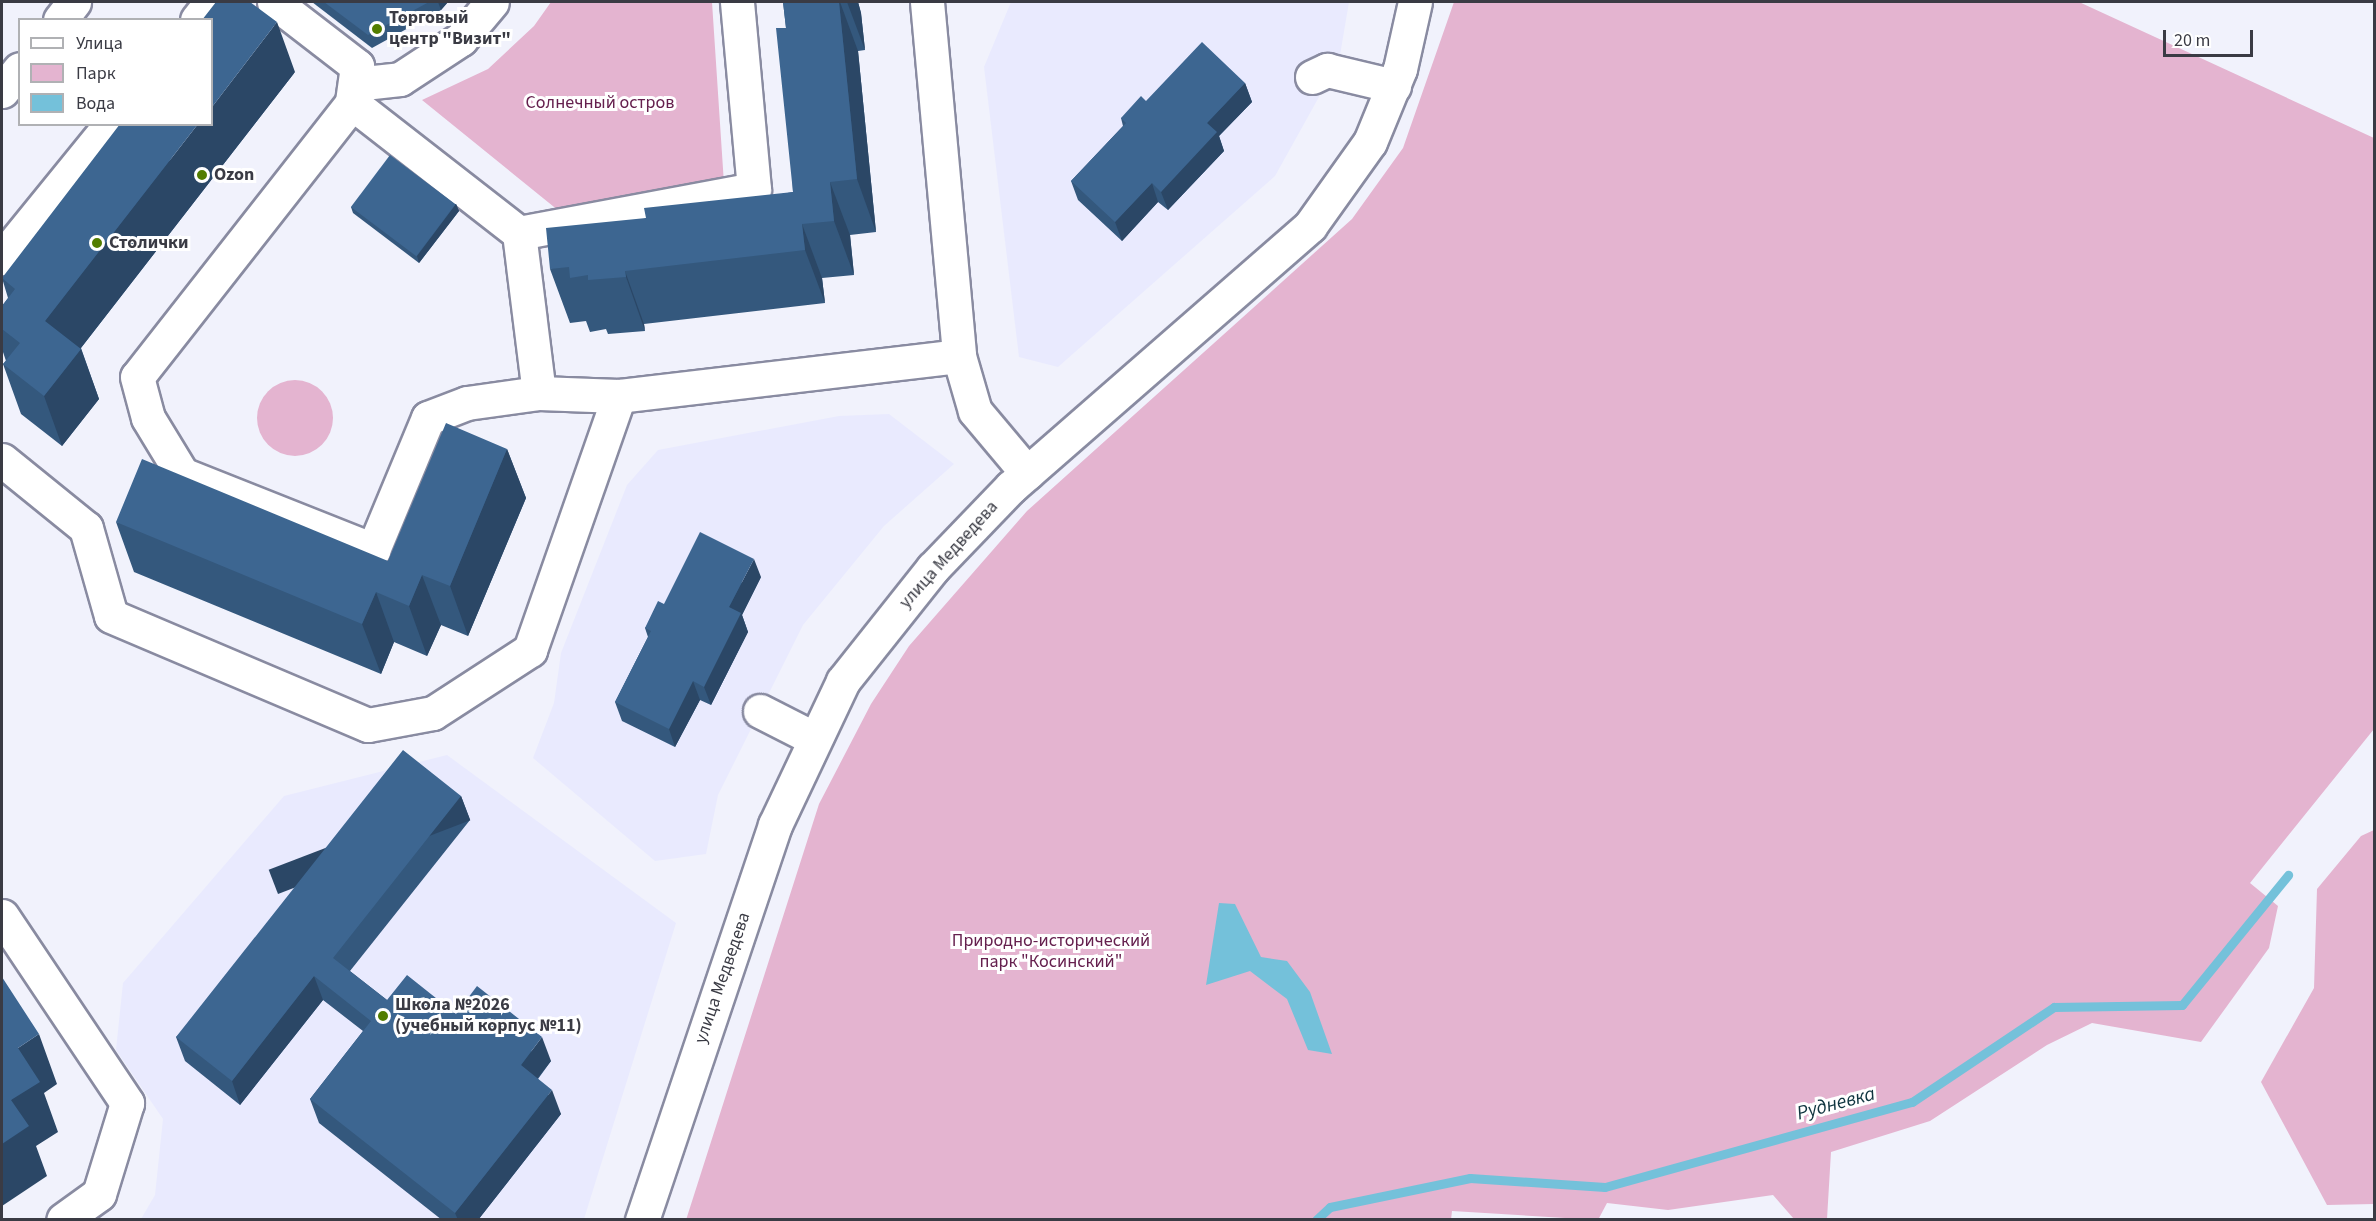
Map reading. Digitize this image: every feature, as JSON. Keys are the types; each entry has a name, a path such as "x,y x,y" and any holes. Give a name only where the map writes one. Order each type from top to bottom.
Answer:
{"street":[{"path":"62,18 74,2"},
{"path":"199,18 211,2"},
{"path":"274,2 357,66 354,93 137,377 148,418 182,474 373,550 428,418 467,403 539,393 619,396 958,356"},
{"path":"354,93 400,79 461,39 492,2"},
{"path":"519,233 754,189 737,2"},
{"path":"927,2 958,356 975,411 1027,473"},
{"name":"улица Медведева","path":"642,1220 775,825 813,738 843,681 933,568 1027,473 1310,226 1370,141 1394,86 1415,2"},
{"path":"1311,77 1327,70 1394,86"},
{"path":"2,91 18,71"},
{"path":"354,93 519,233 539,393"},
{"path":"2,258 109,126"},
{"path":"2,460 86,528 111,616 368,724 433,713 530,650 619,396"},
{"path":"760,711 813,738"},
{"path":"2,916 127,1103 99,1194 63,1220"}],"shaded area":[{"path":"1011,2 1349,2 1339,61 1275,176 1058,367 1019,357 984,67"},
{"path":"889,414 954,464 884,526 803,625 718,795 706,854 655,861 533,758 554,703 561,653 627,485 658,450 839,416"},
{"name":"Школа №2026 (учебный корпус №11)","path":"447,755 676,923 584,1219 141,1219 155,1195 163,1119 116,1050 123,983 284,796"}],"green space":[{"name":"Солнечный остров","path":"551,2 712,2 724,184 559,211 422,100 488,69 534,26"},
{"name":"Природно-исторический парк \"Косинский\"","path":"1454,2 2079,2 2374,138 2374,729 2250,883 2278,906 2269,948 2201,1042 2092,1023 2047,1045 1930,1121 1831,1152 1827,1219 1794,1219 1773,1195 1668,1210 1607,1203 1598,1220 1452,1211 1451,1220 686,1220 819,804 871,704 909,646 1027,511 1352,219 1403,148"},
{"path":"295,380 309,383 322,391 330,404 333,418 330,432 322,445 309,453 295,456 281,453 268,445 260,432 257,418 260,404 268,391 281,383"},
{"path":"2374,830 2374,1204 2327,1205 2261,1082 2314,988 2317,889 2361,836"}],"water":[{"path":"1219,903 1235,904 1261,957 1287,961 1310,992 1332,1054 1308,1050 1287,999 1250,971 1206,985"}],"building":[{"path":"216,2 250,2 277,22 213,106 213,18 204,18"},
{"path":"324,2 429,2 368,35"},
{"path":"783,2 839,2 857,179 830,182 834,221 802,224 805,250 625,271 626,277 588,280 588,275 570,278 569,267 550,269 546,228 646,218 644,208 793,192 776,28 786,28"},
{"path":"1202,42 1245,83 1207,123 1217,132 1161,192 1152,183 1115,222 1071,181 1126,123 1121,118 1141,96 1146,101"},
{"path":"118,126 196,126 45,321 81,349 44,396 3,364 20,343 2,329 2,306 15,289 2,278"},
{"path":"390,155 455,204 416,256 351,207"},
{"path":"446,423 507,449 450,586 422,575 409,606 376,592 362,624 116,522 142,459 388,561"},
{"path":"700,532 754,559 729,607 741,613 704,687 693,681 669,729 615,702 651,631 645,628 658,601 664,604"},
{"path":"403,750 461,796 333,958 387,1000 407,975 456,1014 477,986 542,1037 521,1065 552,1090 455,1213 310,1099 371,1021 314,976 232,1081 176,1037"},
{"path":"2,977 39,1034 18,1048 40,1082 11,1100 29,1126 2,1144"}],"waterway":[{"name":"Рудневка","path":"1316,1220 1330,1207 1470,1178 1605,1187 1912,1102 2054,1007 2182,1005 2288,875"}],"place":[{"name":"Торговый центр \"Визит\"","path":"377,29"},
{"name":"Ozon","path":"202,175"},
{"name":"Столички","path":"97,243"},
{"name":"Школа №2026 (учебный корпус №11)","path":"383,1016"}]}
